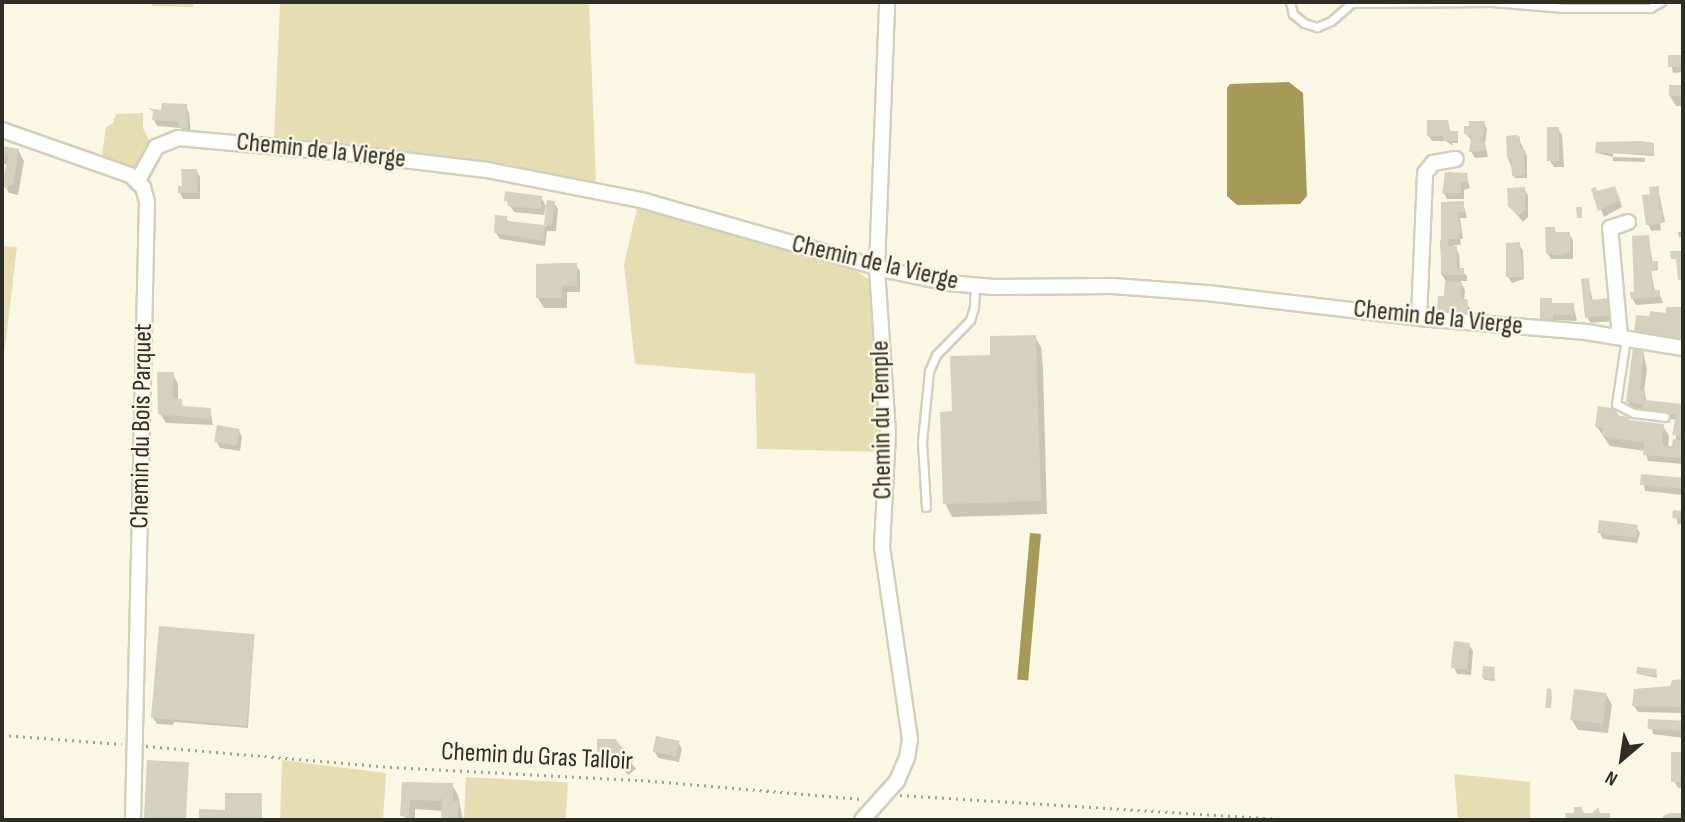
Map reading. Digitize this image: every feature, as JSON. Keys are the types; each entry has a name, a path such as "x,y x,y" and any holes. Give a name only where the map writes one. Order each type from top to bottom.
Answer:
{"street":[{"name":"Chemin du Temple","path":"862,820 883,797 905,766 910,730 883,561 888,442 877,267 887,2"},
{"path":"2,130 44,143 138,180"},
{"name":"Chemin de la Vierge","path":"138,180 156,147 178,138 357,154 487,170 652,202 877,267 940,282 975,286 1132,287 1623,337 1683,348"},
{"path":"1419,318 1425,173 1433,163 1456,159"},
{"name":"Chemin du Bois Parquet","path":"133,820 141,385 148,213 145,193 138,180"},
{"path":"1623,337 1611,228 1628,222"}],"lane":[{"path":"1290,2 1293,14 1304,23 1317,27 1331,22 1352,3 1486,2 1650,8 1661,2"},
{"path":"926,507 922,433 929,371 936,355 970,320 975,286"},
{"path":"1623,337 1616,404 1634,413 1665,417"}],"path":[{"path":"2,735 135,745"},
{"name":"Chemin du Gras Talloir","path":"135,745 398,767 1294,820"}],"shaded area":[{"path":"152,2 193,2 193,7 152,6"},
{"path":"280,2 589,2 596,182 448,156 274,140"},
{"path":"1289,82 1303,93 1307,196 1300,204 1237,205 1227,196 1227,88 1230,84"},
{"path":"143,113 143,128 152,146 127,179 2,137 2,120 102,155 106,127 113,123 116,114"},
{"path":"637,208 849,267 870,280 882,452 757,449 755,374 635,364 624,264"},
{"path":"2,246 17,247 2,371"},
{"path":"1030,533 1041,534 1028,680 1017,679"},
{"path":"282,760 386,773 383,820 280,820"},
{"path":"1454,774 1530,782 1530,820 1458,820"},
{"path":"466,777 568,782 566,820 464,820"}],"building":[{"path":"1668,55 1683,55 1683,67 1668,67"},
{"path":"1669,85 1683,85 1683,96 1669,96"},
{"path":"162,103 187,104 188,128 178,127 179,122 152,120 153,111 148,108 161,110"},
{"path":"1427,120 1448,120 1450,131 1458,131 1458,141 1443,141 1443,136 1427,136"},
{"path":"1469,121 1485,121 1482,141 1485,141 1485,151 1469,152 1471,136 1464,134 1464,126 1469,126"},
{"path":"1547,127 1559,127 1559,161 1547,161"},
{"path":"1506,136 1520,137 1520,148 1524,148 1525,175 1512,176 1511,158 1507,158"},
{"path":"1596,142 1654,143 1654,154 1595,153"},
{"path":"2,146 19,149 13,185 8,186 8,191 2,184 8,157 2,156"},
{"path":"181,169 197,169 198,193 178,193 178,186 182,186"},
{"path":"1445,172 1467,173 1468,182 1461,183 1461,193 1442,194"},
{"path":"1615,186 1620,200 1598,211 1591,189 1596,187 1597,191"},
{"path":"1659,186 1659,210 1663,210 1661,224 1646,225 1642,195 1650,194 1649,187"},
{"path":"1525,187 1525,210 1518,216 1508,206 1507,188"},
{"path":"505,191 542,196 541,209 508,206 509,201 504,201"},
{"path":"547,200 555,201 552,226 544,225"},
{"path":"1464,201 1464,212 1458,212 1461,233 1458,233 1458,239 1448,239 1448,246 1457,246 1457,268 1464,268 1464,275 1441,275 1441,202"},
{"path":"1576,207 1582,207 1582,218 1577,218"},
{"path":"495,215 507,216 507,221 545,225 543,241 494,233"},
{"path":"1545,227 1555,227 1555,232 1570,232 1570,253 1564,253 1564,256 1546,254"},
{"path":"1649,235 1651,261 1658,261 1658,268 1651,269 1653,290 1660,290 1660,297 1631,299 1630,292 1634,292 1632,236"},
{"path":"1520,242 1523,277 1506,277 1506,243"},
{"path":"1670,251 1683,251 1683,280 1678,280 1676,259 1671,259"},
{"path":"577,263 577,286 562,286 562,298 536,298 536,264"},
{"path":"1589,278 1591,300 1610,298 1612,315 1585,318 1581,279"},
{"path":"1445,281 1462,282 1461,298 1468,300 1467,313 1437,311 1438,296 1444,296"},
{"path":"1540,298 1552,298 1552,303 1574,303 1574,316 1553,314 1553,319 1540,319"},
{"path":"1666,307 1681,307 1683,339 1634,332 1636,315 1649,316 1650,311 1666,313"},
{"path":"1036,335 1041,501 943,504 940,412 952,411 950,356 990,355 990,336"},
{"path":"1633,348 1644,349 1640,390 1645,391 1644,400 1683,404 1683,436 1672,435 1676,415 1643,410 1643,404 1626,402"},
{"path":"157,372 174,372 173,398 182,399 182,406 211,408 210,419 158,414"},
{"path":"1598,406 1617,409 1616,415 1630,417 1629,420 1664,424 1662,445 1672,446 1673,439 1683,440 1683,458 1643,455 1644,443 1602,436 1603,428 1595,427"},
{"path":"217,425 240,429 237,446 214,442"},
{"path":"1641,474 1683,478 1682,489 1640,485"},
{"path":"1673,510 1683,511 1682,519 1672,518"},
{"path":"1599,520 1638,525 1636,538 1597,533"},
{"path":"159,626 255,634 247,726 151,718"},
{"path":"1454,641 1470,643 1467,670 1451,668"},
{"path":"1483,666 1495,667 1494,679 1482,678"},
{"path":"1637,667 1657,669 1656,676 1636,674"},
{"path":"1683,679 1683,707 1632,706 1634,689 1670,686 1672,680"},
{"path":"1547,688 1551,689 1551,708 1545,708"},
{"path":"1574,689 1607,693 1603,724 1570,720"},
{"path":"1648,719 1683,721 1682,731 1647,729"},
{"path":"656,736 679,741 676,757 653,752"},
{"path":"597,739 615,739 634,761 623,770 609,752 597,752"},
{"path":"1671,752 1683,752 1683,782 1671,782"},
{"path":"147,760 189,762 186,820 144,820"},
{"path":"402,782 453,783 453,801 458,801 458,818 441,819 442,798 438,801 410,800 409,817 400,816"},
{"path":"225,793 262,793 261,820 199,820 199,809 225,810"},
{"path":"1574,807 1582,807 1582,813 1592,813 1599,807 1599,813 1610,813 1610,820 1566,820 1565,813 1574,813"},
{"path":"1683,813 1683,820 1663,820 1663,816"}]}
